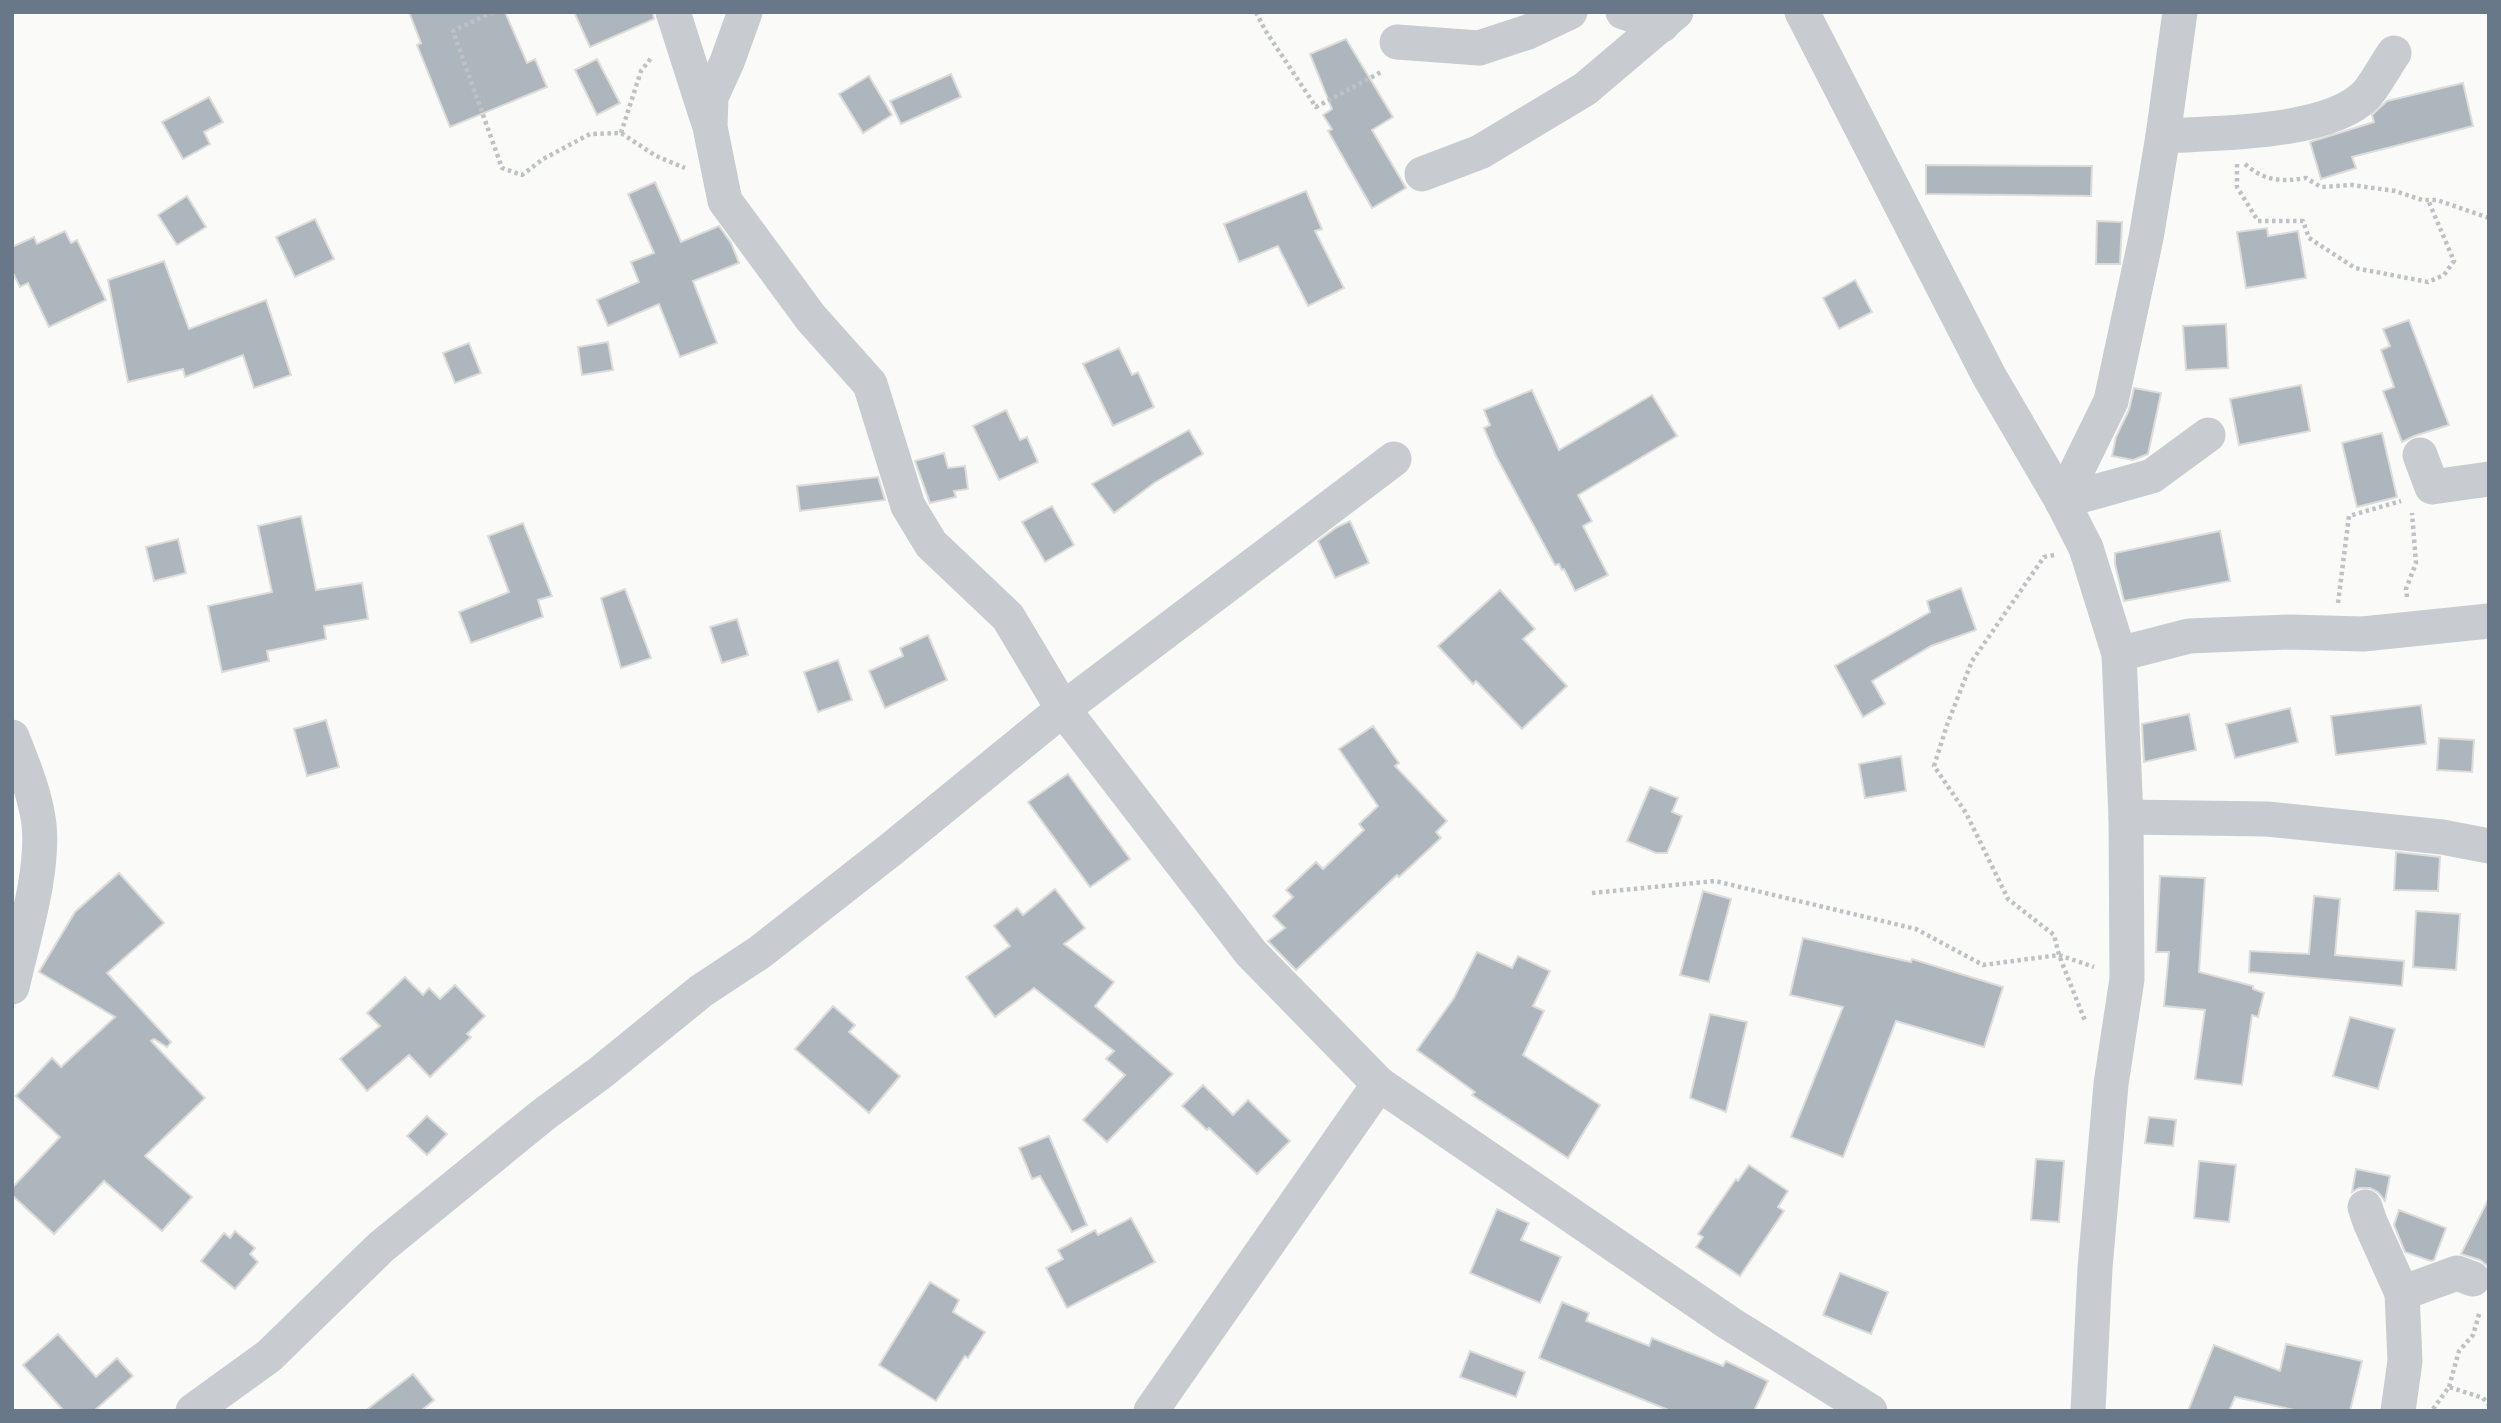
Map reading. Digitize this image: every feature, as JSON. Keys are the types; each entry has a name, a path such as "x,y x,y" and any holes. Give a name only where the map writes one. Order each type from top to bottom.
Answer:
{"street":[{"path":"710,127 711,97 745,12"},
{"path":"1397,42 1479,48 1528,32 1570,12"},
{"path":"1623,12 1669,19"},
{"path":"1802,12 1989,376 2062,501 2086,548 2119,654 2126,817 2127,979 2110,1084 2095,1268 2088,1411"},
{"path":"2062,501 2111,401 2146,238 2180,12"},
{"path":"675,19 710,127 725,201 811,318 870,384 908,506 931,544 1008,617 1063,709 1251,953 1379,1084 1729,1323 1870,1411"},
{"path":"1422,174 1480,152 1585,89 1669,19"},
{"path":"2163,136 2239,131 2312,122 2347,108 2366,94 2394,53"},
{"path":"2062,501 2152,476 2208,435"},
{"path":"2420,455 2432,487 2489,479"},
{"path":"193,1411 269,1356 381,1247 532,1124 701,991 760,951 889,851 1063,709 1394,460"},
{"path":"2119,654 2189,636 2290,632 2363,634 2489,621"},
{"path":"12,737 34,797 39,826 39,865 12,987"},
{"path":"2126,817 2267,819 2442,837 2489,846"},
{"path":"1151,1411 1379,1084"},
{"path":"2365,1207 2402,1293 2405,1362 2398,1411"},
{"path":"2402,1293 2457,1273 2473,1279"}],"path":[{"path":"493,12 453,31 502,168 522,175 542,159 590,134 621,133 656,156 706,177 725,201"},
{"path":"1256,12 1316,107 1395,64 1397,42"},
{"path":"621,133 641,71 675,19"},
{"path":"2428,200 2454,261 2444,275 2428,282 2354,268 2309,238 2303,221 2258,221 2237,187 2237,157 2257,174 2284,181 2306,177 2321,187 2352,185 2395,191 2437,200 2489,218"},
{"path":"2324,633 2338,609 2349,516 2409,499"},
{"path":"2411,629 2406,589 2416,563 2412,508"},
{"path":"2086,548 2043,557 1972,661 1934,766 1966,813 2008,899 2054,935 2059,955 2090,1032"},
{"path":"1591,893 1715,881 1916,929 1983,965 2059,955 2127,979"},
{"path":"2431,1411 2449,1387 2459,1351 2473,1335 2480,1316 2480,1283 2473,1279"},
{"path":"2449,1387 2483,1398 2489,1405"}],"building":[{"path":"409,12 505,12 527,63 535,59 547,87 450,127 417,45 421,43"},
{"path":"574,12 653,12 654,19 590,47"},
{"path":"1346,39 1393,117 1372,130 1406,188 1372,208 1328,131 1332,129 1323,115 1332,109 1310,54"},
{"path":"597,59 620,103 597,115 575,70"},
{"path":"951,74 961,97 901,124 890,101"},
{"path":"869,76 892,115 863,133 839,94"},
{"path":"2463,83 2473,126 2352,157 2356,168 2321,179 2310,142 2374,122 2372,115 2387,101"},
{"path":"209,97 223,122 204,132 210,144 183,159 162,122"},
{"path":"1926,165 2092,166 2091,196 1926,194"},
{"path":"655,182 681,242 719,226 731,243 739,263 693,281 717,343 680,357 659,304 608,326 597,300 639,282 631,262 654,253 628,194"},
{"path":"1306,191 1322,229 1315,231 1344,288 1308,306 1278,246 1239,262 1224,224"},
{"path":"187,196 206,227 177,245 158,215"},
{"path":"315,219 334,259 295,277 276,237"},
{"path":"2097,221 2122,222 2120,264 2096,264"},
{"path":"2267,228 2268,236 2298,231 2306,278 2246,288 2237,232"},
{"path":"65,231 71,243 77,240 106,300 49,327 28,283 20,287 12,271 12,247 34,237 37,244"},
{"path":"164,261 189,329 266,300 291,375 254,388 243,355 185,377 183,369 128,382 108,280"},
{"path":"1855,280 1872,312 1839,329 1823,298"},
{"path":"2409,320 2449,425 2402,442 2383,391 2394,387 2381,350 2390,346 2383,329"},
{"path":"2226,324 2228,368 2186,370 2183,326"},
{"path":"608,342 613,370 582,375 578,347"},
{"path":"469,343 481,373 455,383 443,353"},
{"path":"1119,348 1132,375 1138,372 1154,407 1113,426 1083,364"},
{"path":"2301,385 2310,431 2239,445 2230,399"},
{"path":"2134,388 2161,393 2148,454 2133,460 2112,456"},
{"path":"1532,390 1559,450 1652,395 1677,436 1578,495 1592,521 1583,526 1608,575 1575,591 1564,569 1562,570 1559,564 1555,565 1496,456 1484,428 1490,425 1484,410"},
{"path":"1006,410 1020,440 1027,437 1038,462 999,480 973,426"},
{"path":"1189,430 1203,454 1154,483 1114,513 1092,484"},
{"path":"2382,433 2397,497 2357,507 2342,443"},
{"path":"944,453 948,468 965,466 968,489 954,491 956,497 930,503 915,461"},
{"path":"878,477 885,500 800,511 797,486"},
{"path":"1052,506 1074,545 1045,562 1022,522"},
{"path":"301,516 316,590 362,583 368,619 324,626 326,639 267,651 269,661 222,672 208,606 272,592 258,526"},
{"path":"1350,521 1369,563 1335,578 1318,541"},
{"path":"523,523 552,596 538,600 543,617 471,643 459,612 509,592 488,536"},
{"path":"2220,531 2230,581 2124,601 2115,553"},
{"path":"178,539 186,573 154,581 146,547"},
{"path":"1961,588 1976,630 1931,646 1872,681 1885,704 1863,717 1835,666 1930,612 1927,601"},
{"path":"625,589 651,658 621,668 601,598"},
{"path":"1500,590 1535,629 1523,639 1567,686 1522,729 1476,681 1473,684 1438,646"},
{"path":"737,619 748,655 722,663 710,627"},
{"path":"928,635 947,680 885,708 869,671 903,656 900,648"},
{"path":"838,660 852,700 818,712 804,672"},
{"path":"2421,705 2426,744 2336,755 2331,716"},
{"path":"2290,708 2298,742 2235,758 2226,724"},
{"path":"2189,714 2196,750 2144,762 2142,724"},
{"path":"326,720 339,767 307,776 294,729"},
{"path":"1373,726 1399,763 1395,766 1447,821 1436,832 1441,838 1399,877 1397,875 1296,970 1268,941 1285,928 1273,916 1293,897 1286,890 1316,862 1323,869 1364,830 1359,824 1378,806 1339,749"},
{"path":"2439,738 2474,740 2472,772 2437,770"},
{"path":"1901,756 1906,791 1865,798 1859,764"},
{"path":"1068,774 1130,859 1090,887 1028,802"},
{"path":"1650,787 1678,798 1672,812 1682,816 1667,853 1656,853 1627,841"},
{"path":"2396,852 2440,857 2438,891 2394,890"},
{"path":"119,873 164,923 107,973 171,1042 167,1047 154,1039 151,1041 205,1098 145,1156 192,1197 162,1231 104,1181 54,1234 12,1195 12,1188 60,1137 16,1096 52,1058 61,1067 115,1017 39,972 75,912"},
{"path":"2160,876 2205,878 2199,972 2253,986 2253,989 2264,993 2258,1017 2252,1015 2242,1085 2195,1079 2205,1010 2164,1006 2169,952 2156,952"},
{"path":"1055,889 1085,928 1064,944 1114,982 1095,1006 1173,1074 1107,1142 1083,1120 1125,1075 1106,1059 1114,1051 1034,988 995,1017 966,977 1010,946 994,926 1017,908 1023,915"},
{"path":"1703,891 1731,899 1709,982 1680,975"},
{"path":"2314,896 2340,899 2335,955 2404,961 2402,986 2249,972 2250,951 2309,954"},
{"path":"2416,911 2460,914 2456,970 2413,967"},
{"path":"1803,938 1911,962 1912,959 2003,987 1984,1047 1896,1021 1843,1157 1791,1137 1843,1007 1790,995"},
{"path":"1477,952 1512,968 1518,956 1550,971 1533,1006 1544,1011 1523,1055 1600,1105 1568,1158 1472,1095 1475,1092 1417,1050 1454,998"},
{"path":"405,977 423,995 429,988 440,999 455,985 485,1016 467,1034 471,1037 430,1077 409,1055 367,1091 340,1059 380,1026 367,1013"},
{"path":"833,1006 855,1025 849,1032 900,1076 869,1113 795,1049"},
{"path":"1710,1014 1747,1022 1726,1112 1690,1098"},
{"path":"2350,1017 2395,1029 2378,1089 2333,1076"},
{"path":"1203,1085 1233,1115 1248,1100 1290,1141 1257,1174 1182,1106"},
{"path":"427,1116 447,1134 427,1155 407,1136"},
{"path":"2149,1117 2176,1120 2173,1146 2145,1143"},
{"path":"1049,1136 1087,1225 1072,1232 1040,1176 1032,1179 1019,1148"},
{"path":"2036,1159 2064,1161 2059,1222 2031,1220"},
{"path":"2199,1161 2236,1165 2229,1222 2194,1218"},
{"path":"1749,1165 1788,1191 1778,1207 1784,1211 1740,1276 1696,1247 1703,1237 1698,1234 1736,1179 1738,1181"},
{"path":"2356,1169 2390,1176 2385,1201 2378,1192 2370,1188 2359,1188 2352,1192"},
{"path":"2489,1198 2489,1267 2480,1260 2461,1254"},
{"path":"1497,1209 1529,1223 1521,1240 1561,1257 1540,1303 1470,1273"},
{"path":"2399,1210 2446,1228 2434,1260 2405,1252 2394,1225"},
{"path":"1131,1218 1155,1262 1067,1308 1046,1268 1063,1259 1058,1250 1095,1230 1098,1235"},
{"path":"235,1231 255,1248 250,1254 258,1262 235,1289 201,1261 224,1233 230,1238"},
{"path":"1840,1273 1888,1292 1871,1334 1823,1315"},
{"path":"930,1282 959,1300 953,1312 985,1332 968,1358 965,1356 936,1401 879,1365"},
{"path":"1562,1302 1589,1313 1586,1321 1649,1346 1652,1338 1723,1366 1726,1361 1768,1381 1754,1411 1671,1411 1539,1358"},
{"path":"58,1334 96,1377 117,1358 133,1376 94,1411 64,1411 23,1365"},
{"path":"2286,1344 2362,1361 2350,1411 2299,1411 2235,1397 2229,1411 2188,1411 2214,1345 2280,1371"},
{"path":"1470,1351 1525,1372 1516,1397 1460,1377"},
{"path":"413,1374 434,1400 421,1411 365,1411"}]}
